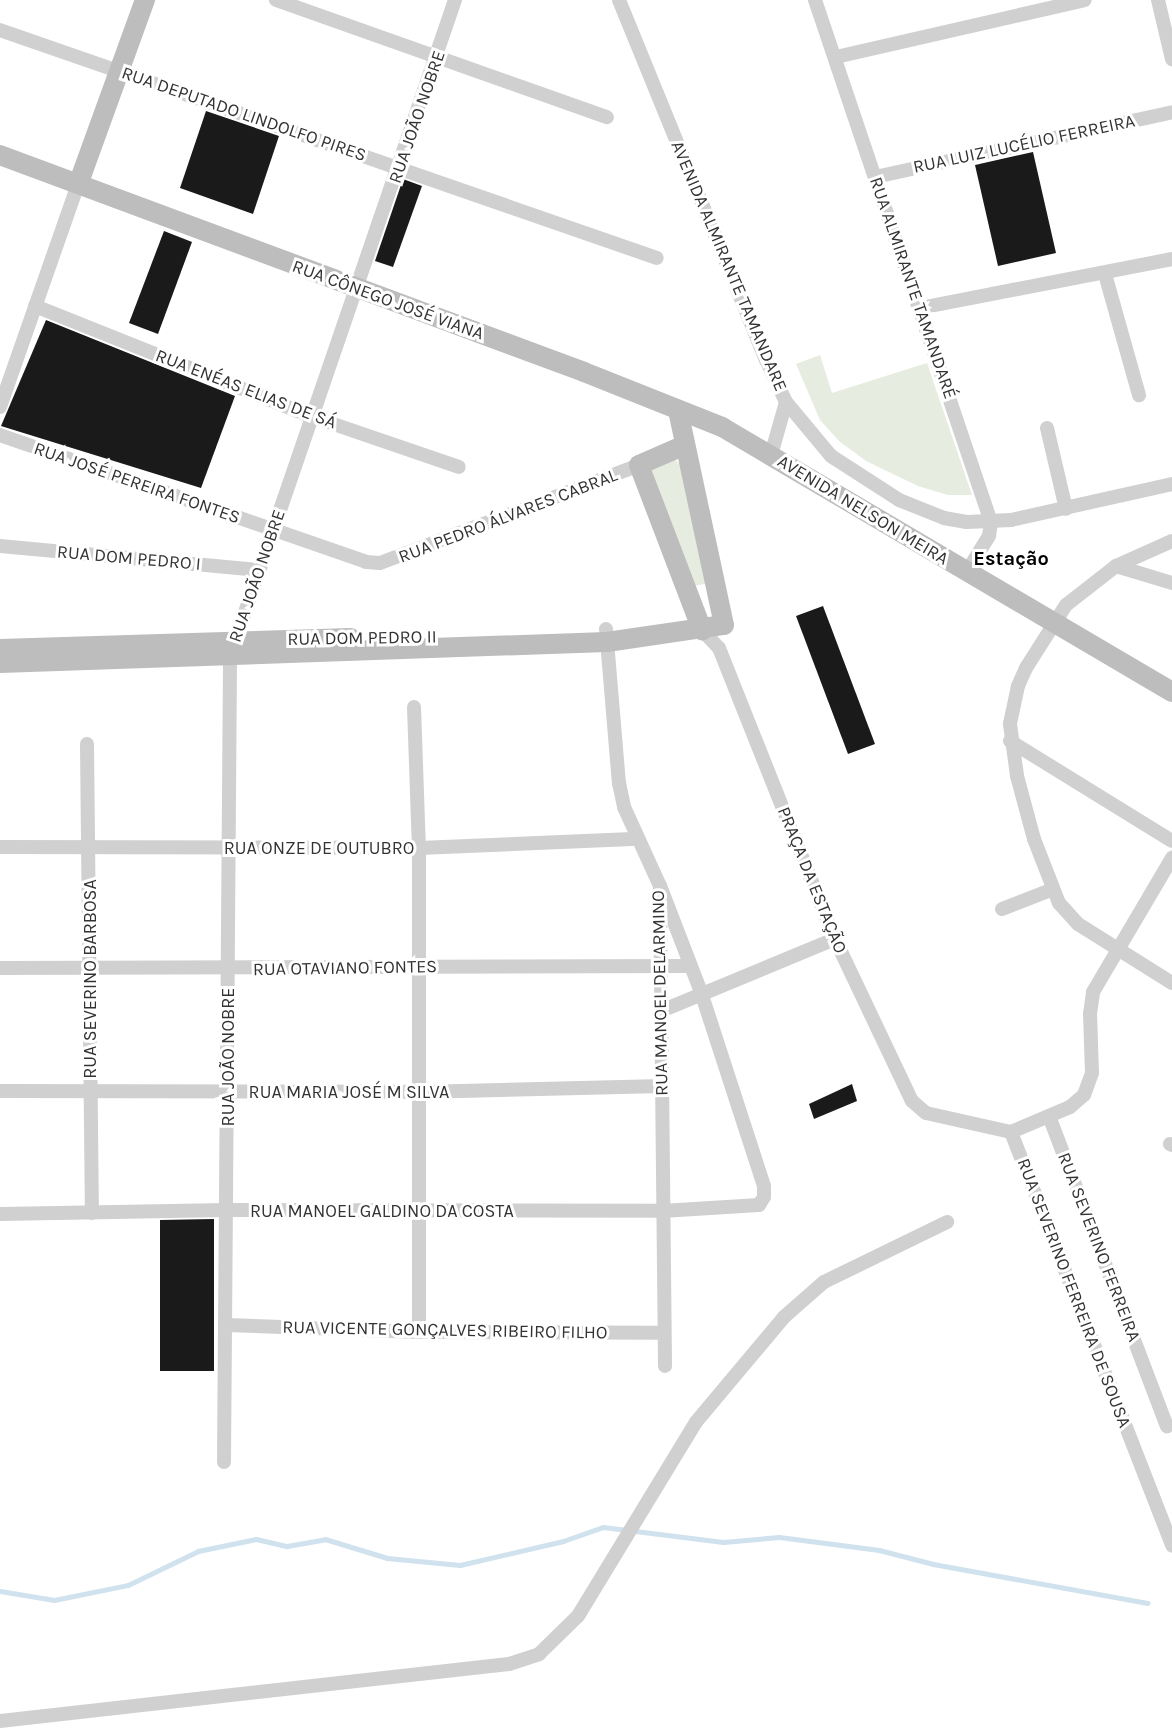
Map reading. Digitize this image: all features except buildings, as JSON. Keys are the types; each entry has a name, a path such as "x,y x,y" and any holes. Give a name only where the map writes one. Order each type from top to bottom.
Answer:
{"street":[{"path":"0,406 145,0"},
{"path":"276,0 437,59 607,117"},
{"name":"RUA JOÃO NOBRE","path":"224,1461 228,1210 228,848 232,649 358,290 455,0"},
{"name":"AVENIDA ALMIRANTE TAMANDARE","path":"619,0 786,402 806,432 859,477 944,518 991,522 1066,509 1172,484"},
{"name":"RUA ALMIRANTE TAMANDARÉ","path":"815,0 991,522"},
{"path":"836,57 1085,0"},
{"path":"1158,0 1172,59"},
{"name":"RUA DEPUTADO LINDOLFO PIRES","path":"0,30 657,258"},
{"name":"RUA LUIZ LUCÉLIO FERREIRA","path":"875,177 1172,112"},
{"name":"RUA CÔNEGO JOSÉ VIANA","path":"0,155 79,182 722,428 771,455"},
{"path":"920,308 1105,274 1172,259"},
{"path":"1105,274 1139,395"},
{"name":"RUA ENÉAS ELIAS DE SÁ","path":"34,306 313,417 459,467"},
{"path":"771,455 786,402"},
{"path":"678,411 723,618 719,648"},
{"path":"1047,428 1066,509"},
{"name":"RUA JOSÉ PEREIRA FONTES","path":"0,435 274,531"},
{"path":"685,445 639,465 699,624"},
{"name":"AVENIDA NELSON MEIRA","path":"771,455 966,573 1172,692"},
{"name":"RUA PEDRO ÁLVARES CABRAL","path":"274,531 366,562 380,563 639,465"},
{"path":"966,573 989,536 991,522"},
{"path":"1172,541 1116,566 1080,591 1053,622 1018,686 1010,741 1034,839 1051,890 1078,924 1172,983"},
{"name":"RUA DOM PEDRO I","path":"0,546 258,570"},
{"path":"1116,566 1172,583"},
{"name":"RUA DOM PEDRO II","path":"0,663 232,649 606,636 699,624 723,618"},
{"name":"PRAÇA DA ESTAÇÃO","path":"699,624 719,648 835,939 916,1107 981,1128 1011,1132"},
{"name":"RUA MANOEL DELARMINO","path":"606,636 619,783 638,838 660,886 665,1366"},
{"name":"RUA DOM PEDRO II","path":"0,649 232,649"},
{"path":"414,707 419,848 419,1332"},
{"path":"1010,741 1172,841"},
{"name":"RUA SEVERINO BARBOSA","path":"87,744 90,847 92,1213"},
{"name":"RUA ONZE DE OUTUBRO","path":"0,847 419,848 638,838"},
{"path":"1011,1132 1077,1102 1089,1086 1090,1014 1098,980 1172,858"},
{"path":"660,886 701,992"},
{"path":"1002,909 1051,890"},
{"path":"661,1011 701,992 835,939"},
{"name":"RUA OTAVIANO FONTES","path":"0,968 228,970 418,966 690,966"},
{"name":"RUA MANOEL GALDINO DA COSTA","path":"0,1214 228,1210 662,1211 750,1207 762,1202 764,1186 701,992"},
{"name":"RUA MARIA JOSÉ M SILVA","path":"0,1091 420,1092 663,1086"},
{"name":"RUA SEVERINO FERREIRA","path":"1049,1116 1167,1426"},
{"name":"RUA SEVERINO FERREIRA DE SOUSA","path":"1011,1132 1172,1546"},
{"path":"0,1721 486,1667 525,1660 539,1654 578,1616 696,1422 784,1317 825,1282 947,1222"},
{"name":"RUA VICENTE GONÇALVES RIBEIRO FILHO","path":"226,1325 419,1332 664,1333"}],"shaded area":[{"path":"820,355 832,393 927,363 972,495 948,495 918,486 866,461 839,441 820,420 796,364"},
{"path":"671,456 681,465 709,583 695,586 651,480 650,465"}],"waterway":[{"path":"0,1591 54,1600 128,1585 198,1551 256,1539 287,1546 325,1539 387,1558 460,1565 563,1541 603,1527 723,1542 779,1537 879,1550 933,1564 1147,1603"}],"district":[{"name":"Estação","path":"1011,558"}]}
